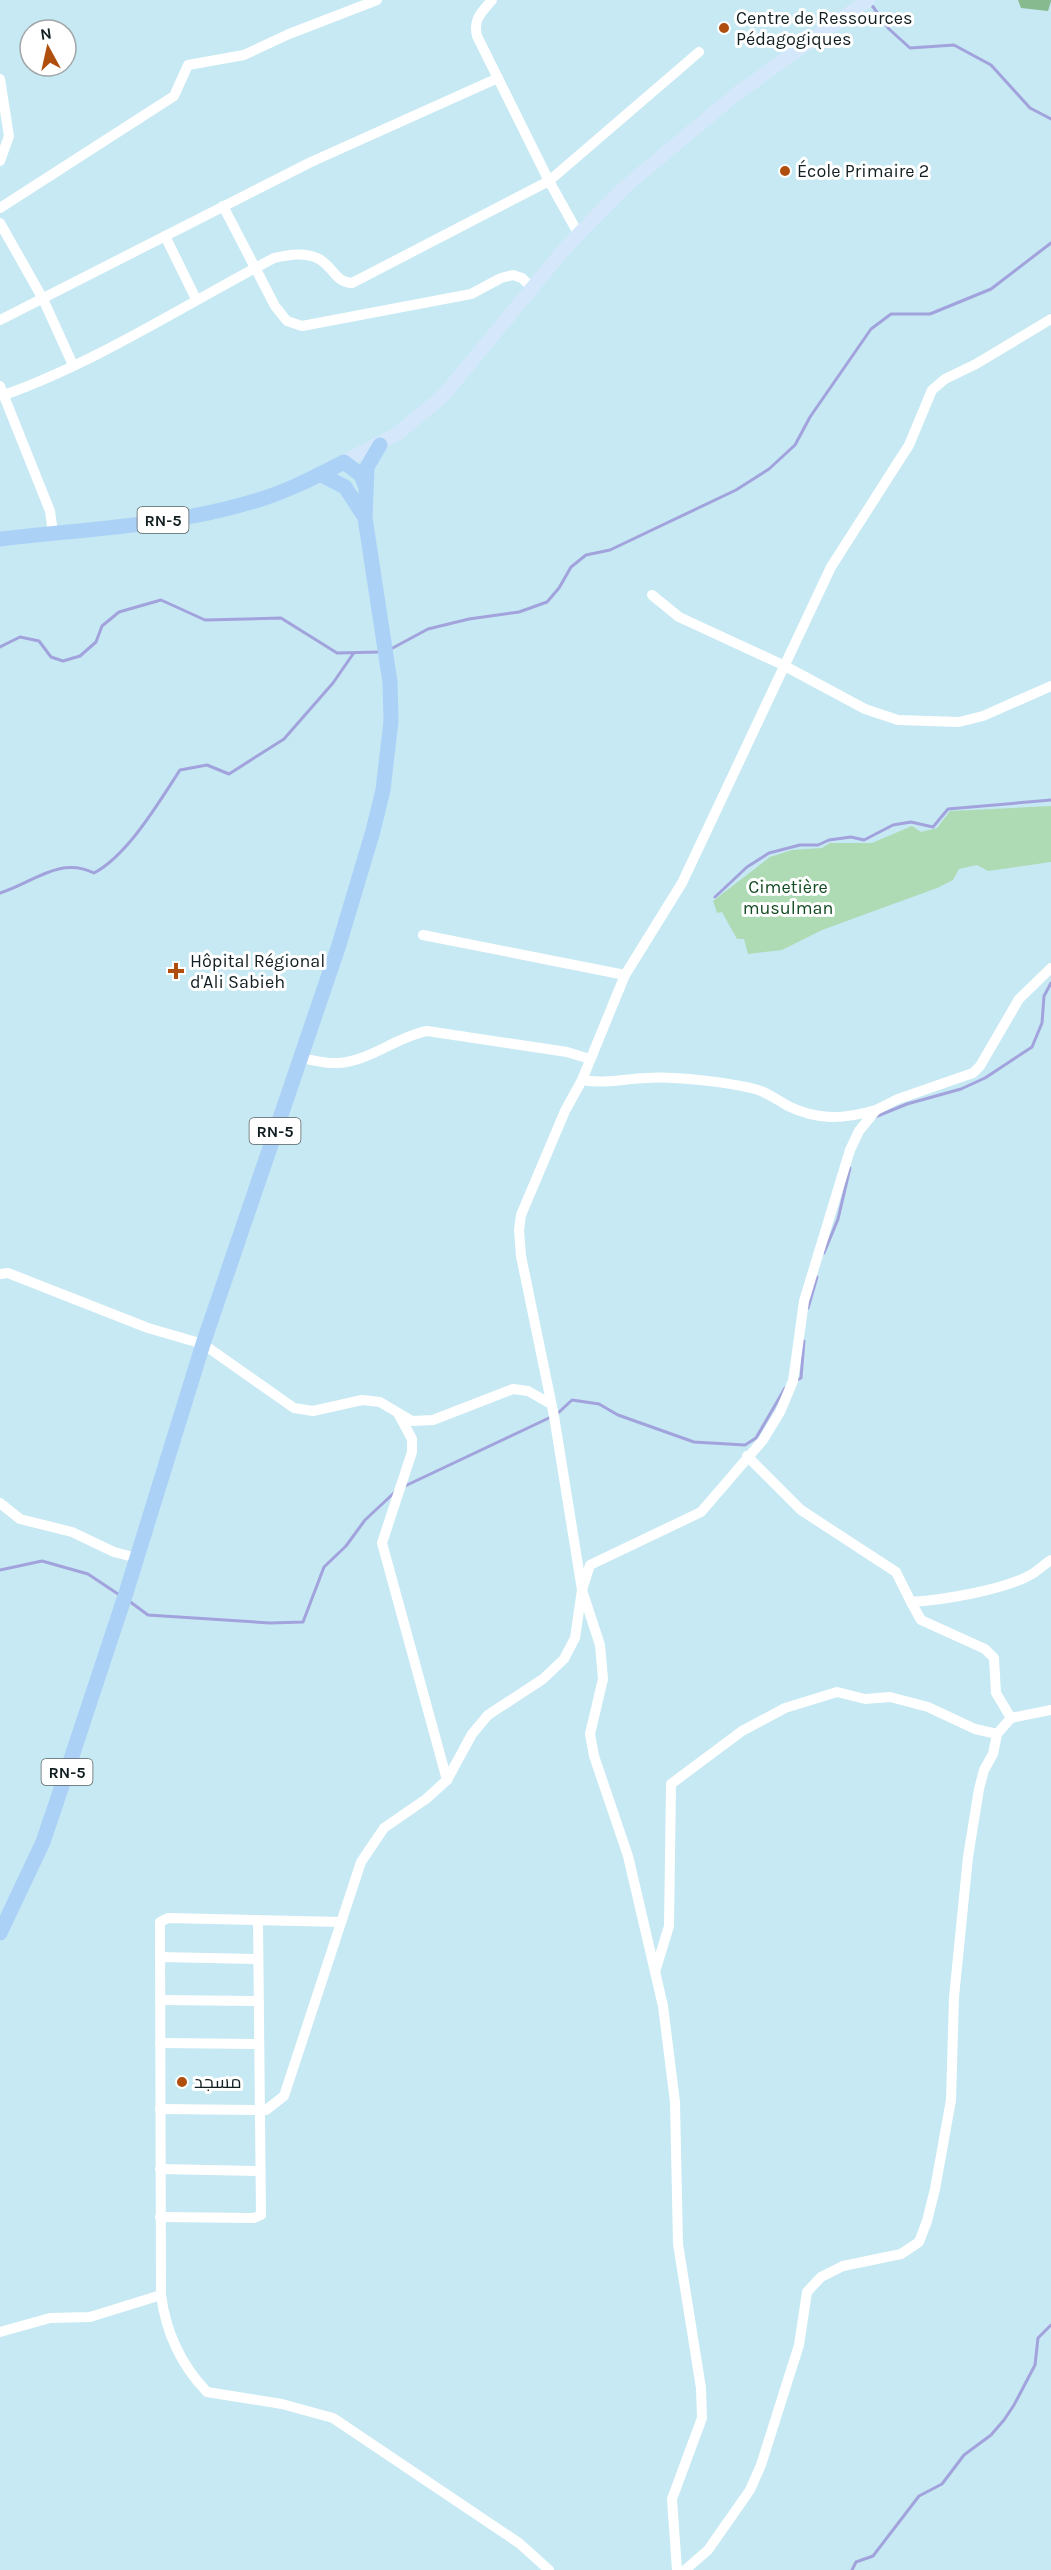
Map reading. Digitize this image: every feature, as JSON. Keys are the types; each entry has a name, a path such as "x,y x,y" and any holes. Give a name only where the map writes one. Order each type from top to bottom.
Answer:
{"main road":[{"name":"RN-5","path":"0,539 229,509 258,501 380,445 413,422 443,396 578,233 609,201 715,110 866,1"},
{"path":"365,485 367,467 380,445"},
{"path":"344,462 361,474 365,485"},
{"name":"RN-5","path":"320,474 345,487 365,518"},
{"name":"RN-5","path":"0,1934 43,1842 124,1599 203,1344 338,948 383,790 391,721 384,631 365,518 365,485"}],"street":[{"path":"0,208 174,96 188,65 244,55 289,34 377,0"},
{"path":"492,0 477,17 475,25 477,36 549,181 578,233"},
{"path":"53,533 50,511 2,391 38,383 274,258 305,254 319,258 341,281 352,283 549,181 699,52"},
{"path":"0,78 9,136 0,161"},
{"path":"0,320 311,162 498,78"},
{"path":"223,206 253,268 286,321 302,326 471,294 501,278 513,275 522,278 532,288"},
{"path":"0,223 43,299 74,365"},
{"path":"165,237 196,299"},
{"path":"677,2570 672,2499 702,2418 701,2388 678,2244 675,2102 663,2006 625,1847 594,1756 591,1725 603,1679 600,1646 582,1590 550,1404 520,1256 521,1215 565,1111 582,1080 625,975 682,883 831,567 909,445 932,390 945,379 976,364 1051,319"},
{"path":"652,595 679,617 783,666 865,709 898,720 929,723 959,722 983,716 1051,687"},
{"path":"423,935 625,975"},
{"path":"582,1080 602,1084 647,1078 748,1088 769,1095 806,1114 827,1118 849,1118 876,1110 898,1099 973,1072 980,1066 1019,999 1051,968"},
{"path":"301,1058 336,1064 358,1060 414,1034 427,1031 567,1052 590,1059"},
{"path":"160,2109 266,2110 284,2096 361,1862 384,1828 426,1799 447,1780 472,1734 488,1715 543,1678 564,1659 575,1638 582,1590 590,1565 701,1512 763,1440 780,1412 793,1381 800,1324 813,1265 835,1204 850,1150 859,1131 876,1110"},
{"path":"0,1274 8,1273 148,1328 203,1344 294,1408 313,1411 362,1400 380,1402 412,1421 433,1420 513,1389 528,1391 550,1404"},
{"path":"397,1412 407,1428 412,1452 382,1543 447,1780"},
{"path":"747,1456 801,1510 896,1572 921,1620 985,1649 994,1658 996,1693 1011,1718"},
{"path":"0,1503 20,1519"},
{"path":"0,1514 72,1532 114,1552 137,1558"},
{"path":"911,1602 949,1599 1019,1579 1032,1574 1051,1560"},
{"path":"655,1972 669,1926 671,1784 742,1731 785,1708 837,1692 865,1699 890,1697 928,1707 975,1729 997,1734"},
{"path":"685,2570 708,2550 750,2490 761,2465 799,2345 807,2292 821,2277 843,2266 901,2254 919,2242 935,2189 951,2100 954,1997 965,1876 979,1789 984,1770 993,1754 997,1734 1011,1718 1051,1710"},
{"path":"341,1922 168,1918 160,1922 161,2295 170,2336 184,2363 207,2392 282,2403 333,2418 519,2543 549,2570"},
{"path":"160,2217 254,2218 261,2215 258,1920"},
{"path":"160,1957 258,1959"},
{"path":"160,2000 258,2001"},
{"path":"160,2043 259,2044"},
{"path":"160,2169 260,2171"},
{"path":"0,2332 51,2318 90,2317 161,2295"}],"green space":[{"path":"1018,0 1051,1 1048,11 1021,8"},
{"name":"Cimetière musulman","path":"1051,806 1051,862 988,871 977,865 959,869 953,880 937,888 822,930 782,950 748,954 744,939 737,939 722,912 717,913 713,901 770,857 792,850 822,848 830,843 872,843 912,826 921,832 937,828 950,811"}],"waterway":[{"path":"871,4 889,29 910,48 954,45 991,65 1030,108 1051,119"},
{"path":"389,650 428,629 469,619 519,612 547,602 559,588 571,567 586,555 610,550 736,490 769,469 795,445 810,417 871,329 891,314 930,314 991,289 1051,243"},
{"path":"0,647 20,637 39,641 51,657 63,661 80,656 96,642 102,626 119,612 161,600 205,620 281,618 337,653 380,652"},
{"path":"0,893 58,869 81,869 94,873 107,865 142,827 180,770 207,765 229,774 284,739 333,683 353,654"},
{"path":"715,897 747,867 769,853 800,845 818,845 829,840 851,837 864,840 893,825 911,822 933,827 948,809 1051,800"},
{"path":"875,1117 907,1104 961,1089 985,1078 1032,1047 1042,1023 1044,996 1051,983"},
{"path":"824,1253 838,1219 850,1168"},
{"path":"808,1308 817,1277"},
{"path":"797,1380 801,1378 804,1341"},
{"path":"557,1414 572,1400 599,1404 618,1415 694,1442 745,1445 756,1438 785,1388"},
{"path":"405,1486 551,1417"},
{"path":"129,1601 148,1615 270,1623 303,1622 324,1567 346,1546 365,1520 395,1492"},
{"path":"0,1570 42,1561 88,1574 121,1596"},
{"path":"852,2570 856,2562 873,2556 919,2496 942,2484 964,2455 991,2435 1004,2420 1035,2365 1038,2338 1051,2325"}],"place":[{"name":"Centre de Ressources Pédagogiques","path":"724,28"},
{"name":"École Primaire 2","path":"785,171"},
{"name":"Hôpital Régional d'Ali Sabieh","path":"176,971"},
{"name":"مسجد","path":"182,2082"}]}
